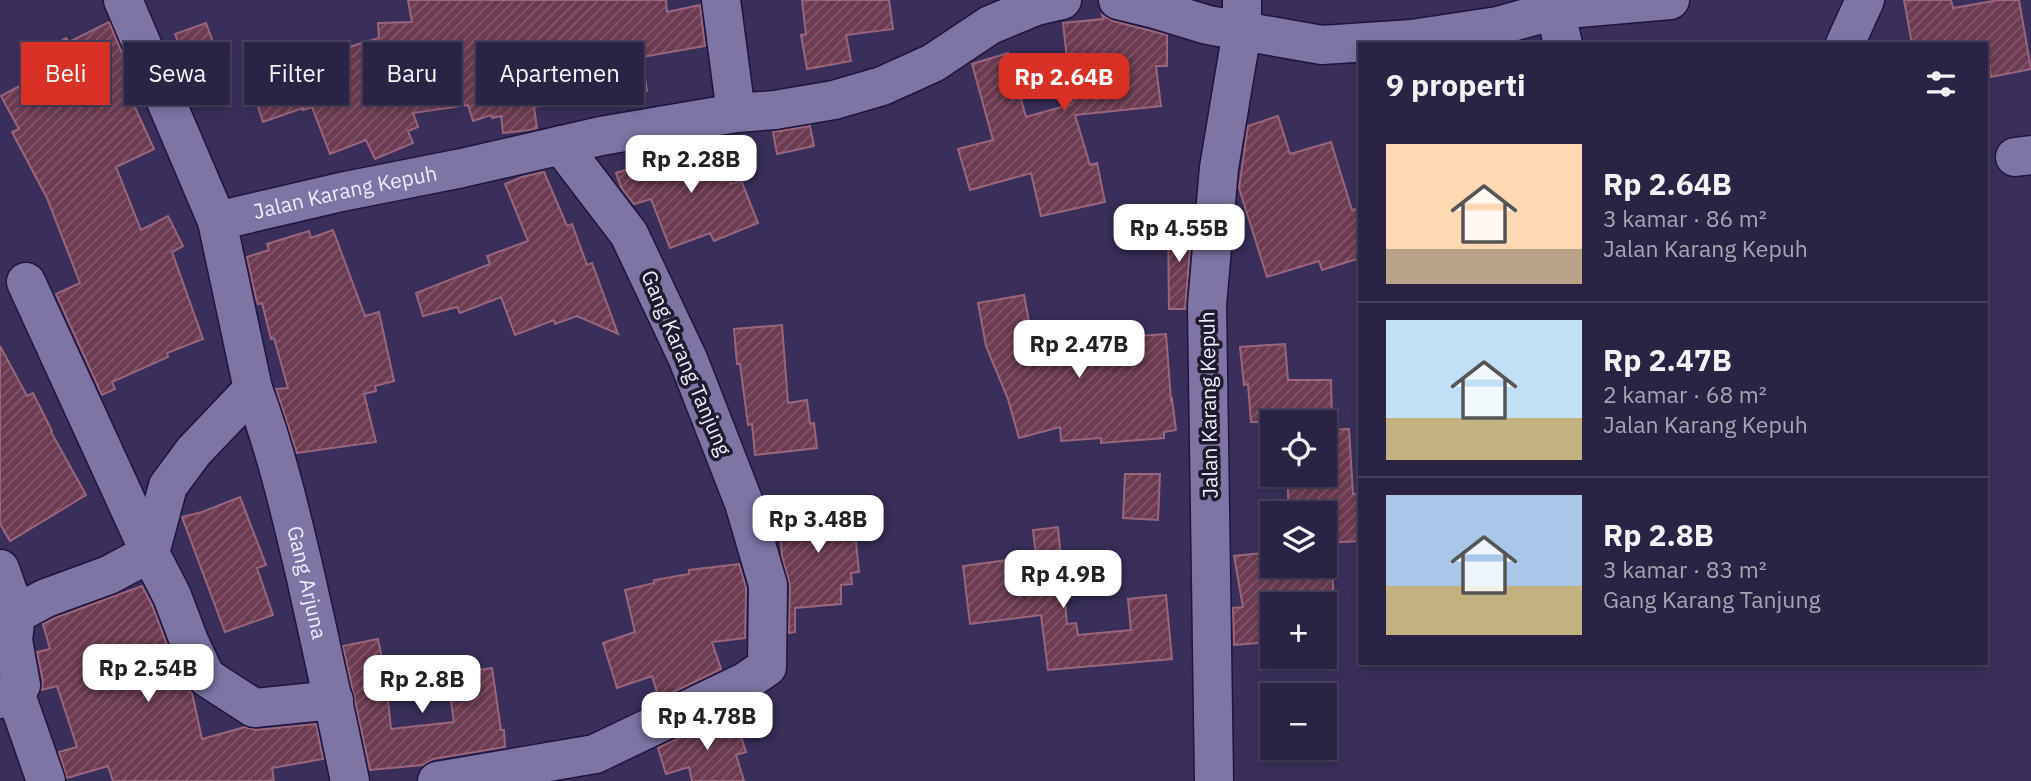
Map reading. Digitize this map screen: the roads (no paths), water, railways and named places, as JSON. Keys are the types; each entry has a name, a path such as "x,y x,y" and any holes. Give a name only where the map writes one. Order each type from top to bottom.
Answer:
{"street":[{"path":"16,614 46,598 108,575 150,553 169,486 194,451 253,388 217,221 123,0"},
{"path":"721,0 736,113"},
{"name":"Jalan Karang Kepuh","path":"217,221 601,136 736,113 775,110 834,100 882,86 933,63 990,26 1036,6 1062,0"},
{"path":"1118,0 1208,25 1242,15 1322,45 1358,43"},
{"path":"1367,42 1412,39 1498,26 1559,27 1620,2 1670,0"},
{"path":"1846,42 1865,0"},
{"name":"Jalan Karang Kepuh","path":"1214,781 1207,305 1219,168 1242,15"},
{"name":"Gang Karang Tanjung","path":"437,781 595,754 745,682 767,667 768,586 744,503 688,359 629,234 561,145"},
{"path":"26,282 172,596 206,677 254,708 334,701"},
{"name":"Gang Arjuna","path":"253,388 267,426 298,546 350,781"},
{"path":"0,569 16,614 13,640 21,685 8,695 46,781"}]}
